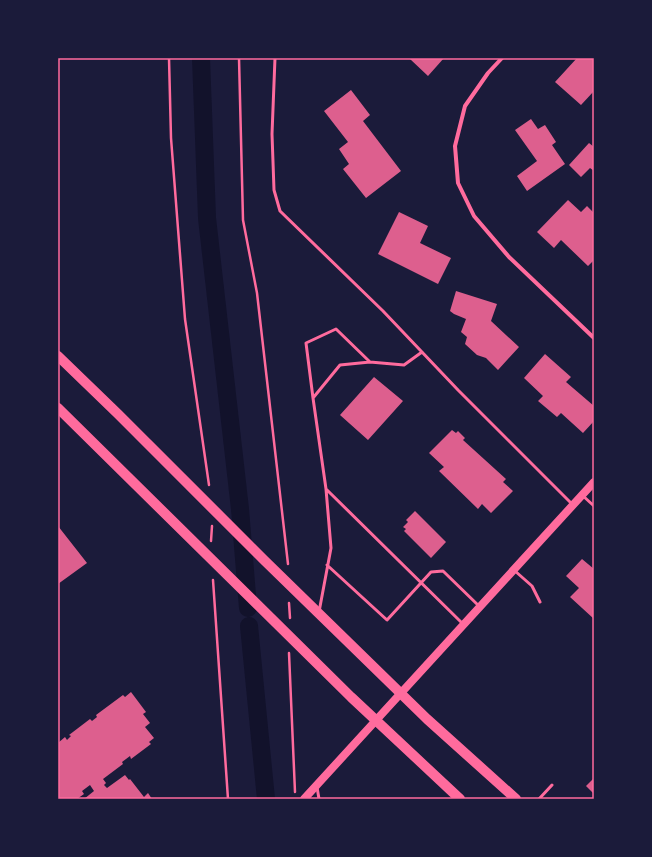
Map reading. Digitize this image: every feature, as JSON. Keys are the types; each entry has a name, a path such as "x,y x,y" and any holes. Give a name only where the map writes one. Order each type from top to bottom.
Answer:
{"main road":[{"path":"58,356 289,585 401,693 516,799"},
{"path":"58,408 290,638 460,799"},
{"path":"304,799 594,482"}],"street":[{"path":"502,58 488,73 465,106 455,146 458,183 474,216 509,257 594,338"}],"lane":[{"path":"275,58 272,134 274,190 280,211 383,311 458,390 574,505"},
{"path":"319,614 331,548 326,489 306,343 336,330 370,362"},
{"path":"313,398 340,365 370,362 404,365 422,352"},
{"path":"326,489 464,624"},
{"path":"582,495 594,506"},
{"path":"328,565 387,620 431,572 443,570 480,607"},
{"path":"514,570 532,586 540,602"},
{"path":"317,785 319,799"},
{"path":"539,799 552,785"}],"path":[{"path":"170,58 171,138 185,319 214,509 211,560 228,799"},
{"path":"239,58 243,220 257,293 287,558 290,638 288,661 295,799"}],"building":[{"path":"444,58 428,76 410,59"},
{"path":"577,58 594,58 594,91 581,105 555,82"},
{"path":"351,90 370,115 363,121 401,171 366,198 343,169 349,164 339,149 348,142 324,111"},
{"path":"531,119 538,129 545,125 556,142 552,145 565,164 527,191 517,176 537,161 515,130"},
{"path":"589,143 594,147 594,171 590,168 581,177 569,165"},
{"path":"568,200 581,212 587,206 594,213 594,260 588,266 561,240 554,248 537,232"},
{"path":"399,212 428,226 420,243 451,258 438,284 378,254"},
{"path":"456,291 497,304 491,321 519,347 498,370 486,358 477,355 465,344 467,337 461,332 466,319 450,311"},
{"path":"545,354 571,377 566,382 594,406 594,421 583,433 561,413 557,417 538,401 543,396 524,378"},
{"path":"374,377 403,401 368,440 340,415"},
{"path":"452,430 456,433 458,431 465,438 463,440 506,479 503,482 513,491 491,513 482,504 478,509 439,471 444,467 429,453"},
{"path":"415,511 446,542 431,558 404,531 406,529 403,527 408,522 406,520"},
{"path":"58,526 87,563 58,584"},
{"path":"582,559 594,569 594,619 570,597 579,588 566,576"},
{"path":"131,692 146,712 143,714 150,723 145,727 154,738 149,742 151,744 131,759 130,756 122,762 123,764 103,779 106,783 104,785 107,788 125,775 144,797 148,793 152,799 84,799 94,791 90,785 82,791 84,794 77,799 58,799 58,743 65,737 67,740 71,736 69,735 90,719 92,721 97,717 96,715 123,695 125,697"},
{"path":"594,778 594,794 586,786"}],"waterway":[{"path":"201,58 207,218 240,509 248,608"},
{"path":"249,626 266,799"}]}
